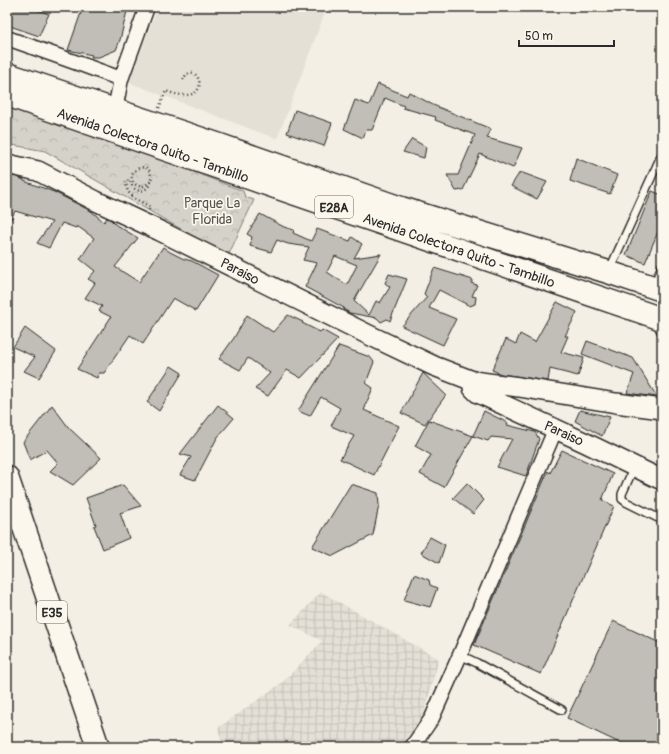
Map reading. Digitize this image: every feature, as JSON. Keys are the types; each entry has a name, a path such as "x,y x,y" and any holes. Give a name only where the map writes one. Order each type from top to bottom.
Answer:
{"highway":[{"name":"Avenida Colectora Quito - Tambillo","path":"7,74 224,146 401,208 658,289"},
{"name":"Avenida Colectora Quito - Tambillo","path":"7,94 659,322"},
{"name":"E35","path":"7,477 98,747"}],"main road":[{"name":"Paraiso","path":"7,164 38,171 369,335 434,366 473,381 662,409"},
{"name":"Paraiso","path":"473,381 473,388 478,394 586,443 662,480"}],"street":[{"path":"115,110 121,79 147,7"},
{"path":"7,38 121,79"},
{"path":"412,747 432,718 555,430"}],"lane":[{"path":"608,272 662,154"},
{"path":"658,289 662,266"},
{"path":"634,467 622,494 622,499 662,520"},
{"path":"460,655 562,710"}],"path":[{"path":"153,123 166,91 184,95 194,93 200,87 199,78 194,73 186,75 182,82"},
{"path":"130,180 131,186 135,190 140,191 146,189 150,185 151,180 151,174 149,170 140,167 135,170 133,174 132,179 135,184 144,186 149,184 151,180"}],"shaded area":[{"path":"158,7 327,7 277,139 128,82"},
{"path":"321,592 439,659 423,717 403,747 223,747 218,728 283,682 322,641 290,625"}],"green space":[{"name":"Parque La Florida","path":"7,100 243,191 245,197 254,200 228,256 45,151 7,144"}],"building":[{"path":"9,7 29,7 49,14 39,36 7,25 7,14"},
{"path":"83,7 128,7 116,50 99,57 91,57 92,55 68,50"},
{"path":"378,84 407,96 409,92 433,105 491,129 487,138 522,148 513,168 480,154 463,190 456,191 447,175 458,175 475,135 435,120 436,117 403,108 404,106 385,98 372,130 366,130 363,138 344,129 355,100 369,105"},
{"path":"295,110 332,123 324,146 287,133"},
{"path":"412,139 426,147 424,158 403,152"},
{"path":"576,158 617,175 610,194 570,181"},
{"path":"520,172 547,182 537,199 511,186"},
{"path":"7,175 17,177 54,192 91,211 104,222 107,218 111,220 116,225 138,238 115,267 139,282 163,247 170,252 192,261 218,275 196,311 173,298 143,344 130,335 104,373 99,373 97,378 77,369 111,317 99,311 102,306 85,298 95,283 88,279 95,271 80,259 94,238 77,226 76,228 62,223 49,248 37,243 52,222 15,211 7,227"},
{"path":"652,191 662,195 662,222 645,263 626,255"},
{"path":"260,214 284,227 294,230 293,233 311,241 317,229 350,241 352,237 362,244 354,258 381,254 354,301 369,315 376,301 380,303 390,287 385,283 389,274 407,279 390,321 387,319 381,322 377,318 350,313 343,309 344,308 305,287 317,263 303,260 309,247 288,244 277,240 271,252 250,246 252,237 247,234","holes":["335,256 357,265 347,285 327,272"]},
{"path":"434,268 473,280 471,283 477,285 472,296 476,297 475,304 470,306 439,290 429,308 456,319 443,345 402,326 427,297 424,294"},
{"path":"557,302 577,312 565,336 568,336 561,352 584,358 578,376 550,369 548,381 501,374 492,370 506,339 516,344 520,334 535,342"},
{"path":"247,315 273,332 288,315 320,332 322,330 338,339 301,378 287,370 268,396 255,389 270,373 248,358 240,370 219,359 234,338"},
{"path":"25,328 56,351 39,378 24,371 35,357 13,347"},
{"path":"587,341 633,358 657,397 627,393 634,374 582,354"},
{"path":"339,346 370,357 374,362 366,383 373,388 364,410 399,426 374,475 340,459 354,436 331,426 340,408 321,397 310,416 298,411"},
{"path":"171,366 182,373 159,411 147,402"},
{"path":"423,373 446,395 425,424 401,413"},
{"path":"52,405 69,428 101,458 73,485 50,471 58,463 47,450 30,460 23,442"},
{"path":"218,405 234,418 217,438 195,480 180,475 191,457 180,454"},
{"path":"580,410 610,417 602,436 575,421"},
{"path":"484,411 508,423 507,425 535,432 539,439 526,476 497,467 512,439 491,437 488,441 473,436"},
{"path":"429,420 473,436 444,487 420,474 431,455 415,446"},
{"path":"562,450 613,474 602,500 614,506 541,674 474,645 548,471 550,473"},
{"path":"467,483 484,500 473,514 453,498"},
{"path":"351,484 378,493 379,505 373,535 333,556 312,547"},
{"path":"123,485 141,506 120,513 129,538 103,549 94,526 96,525 86,498"},
{"path":"430,537 445,545 439,563 421,553"},
{"path":"414,574 429,580 430,585 437,588 430,607 404,600"},
{"path":"613,621 662,644 662,747 628,747 567,718"}]}
